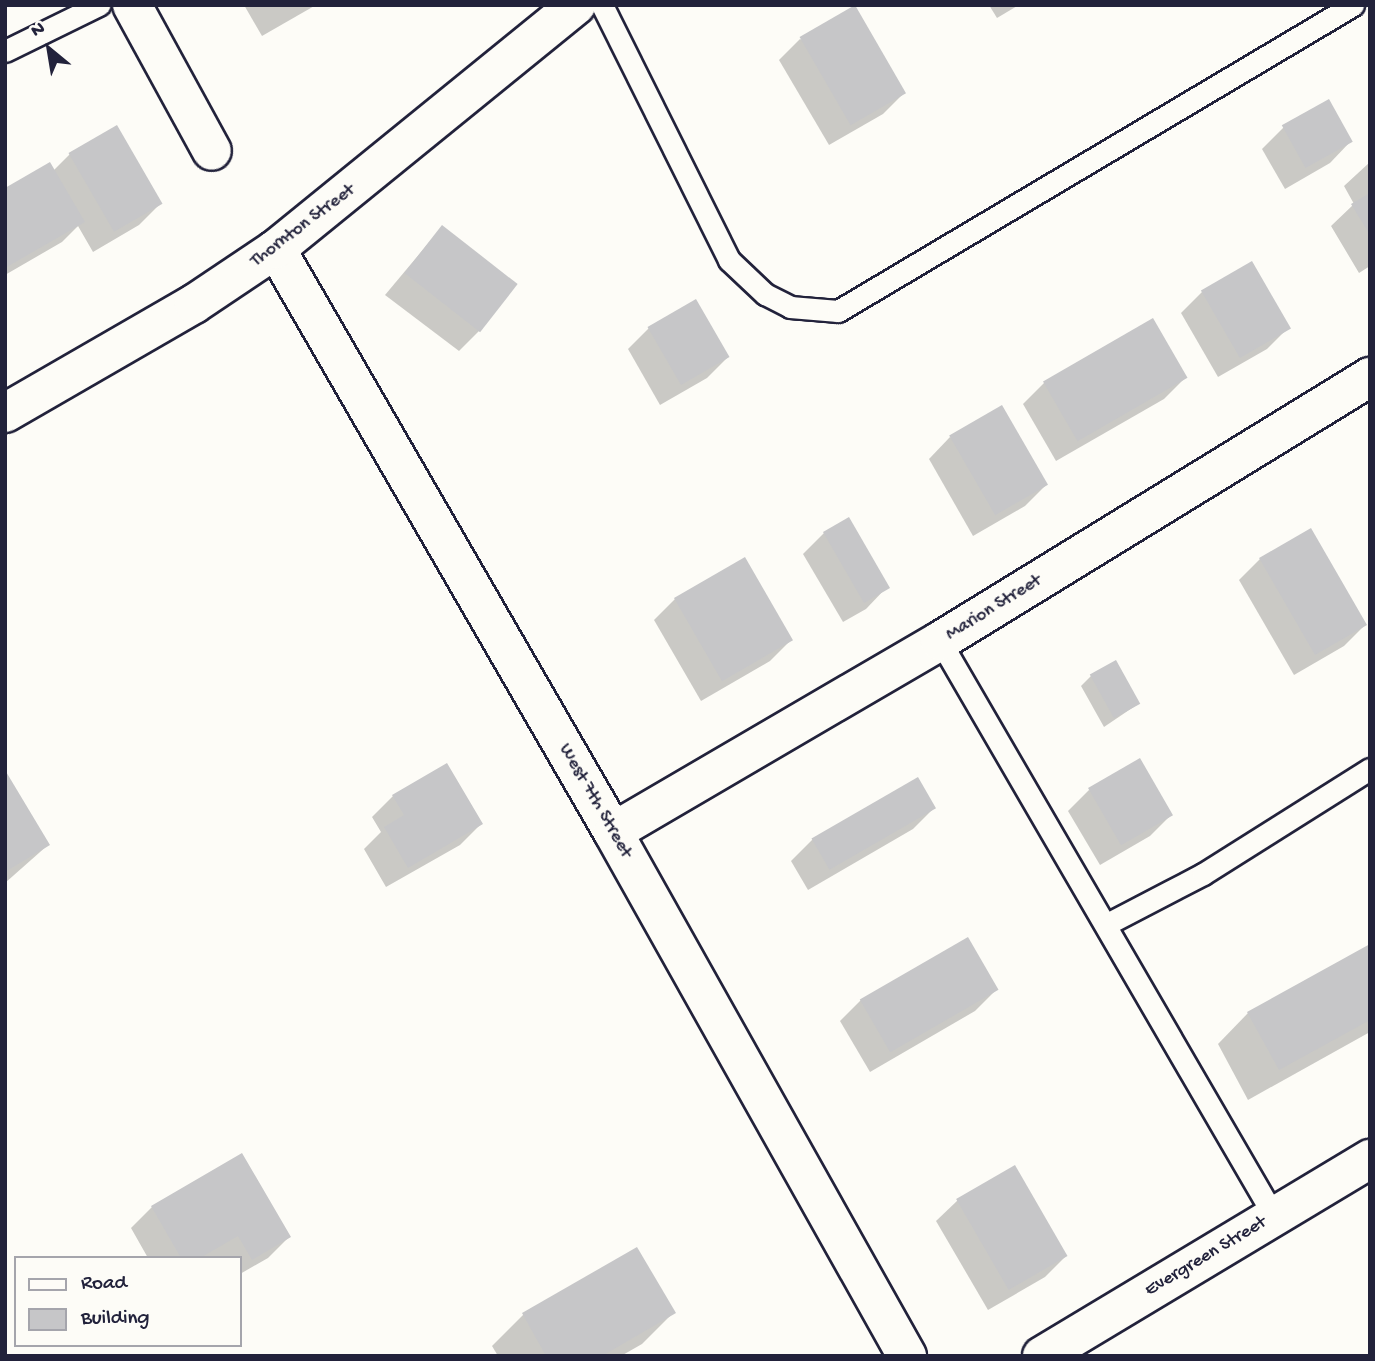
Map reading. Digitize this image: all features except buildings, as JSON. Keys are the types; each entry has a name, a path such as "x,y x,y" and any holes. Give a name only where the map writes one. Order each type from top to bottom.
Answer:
{"street":[{"path":"132,5 212,150"},
{"name":"Thornton Street","path":"5,413 194,304 276,249 576,5"},
{"name":"West 7th Street","path":"276,249 613,832 907,1356"},
{"name":"Marion Street","path":"613,832 940,641 1370,377"},
{"name":"Evergreen Street","path":"1042,1356 1370,1159"}],"lane":[{"path":"5,51 99,5"},
{"path":"602,5 729,260 765,294 790,307 838,312 1353,5"},
{"path":"940,641 1275,1216"},
{"path":"1107,924 1203,874 1370,769"}]}
